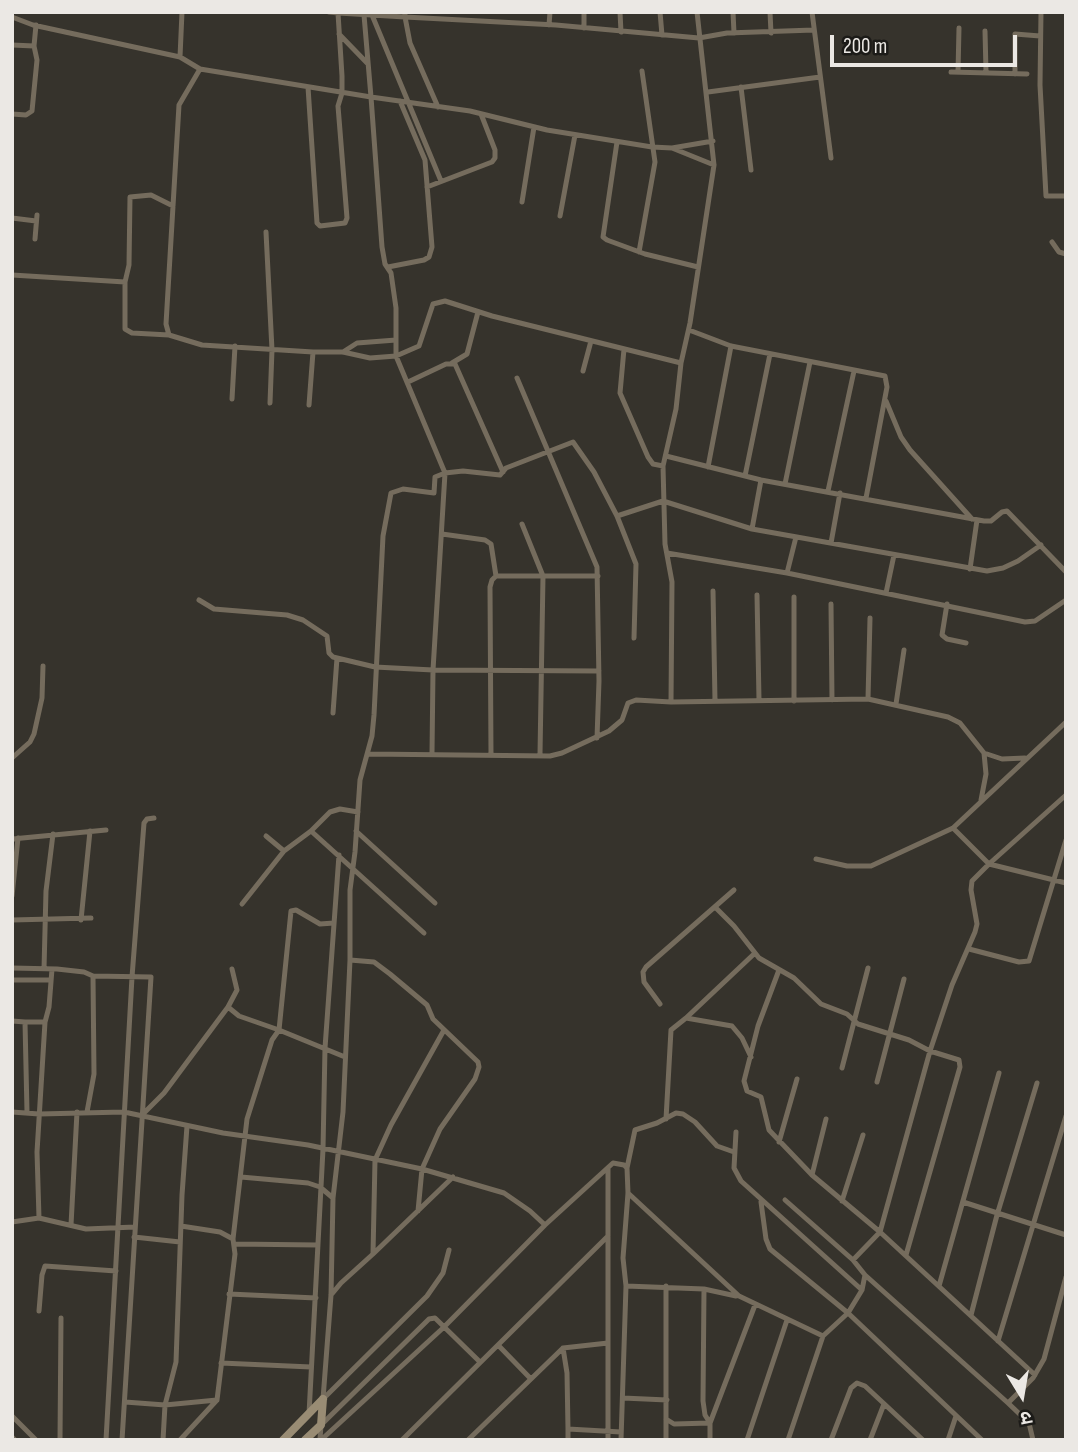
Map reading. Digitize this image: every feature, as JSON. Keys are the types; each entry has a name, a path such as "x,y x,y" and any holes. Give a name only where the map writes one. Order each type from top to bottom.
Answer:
{"street":[{"path":"180,57 182,12"},
{"path":"329,12 405,15 698,37 814,30"},
{"path":"549,25 550,12"},
{"path":"584,12 584,28"},
{"path":"621,12 621,32"},
{"path":"660,12 662,35"},
{"path":"671,702 672,582 667,553 663,466 677,402 714,164 708,92 696,12"},
{"path":"733,12 734,33"},
{"path":"769,12 771,33"},
{"path":"813,12 831,158"},
{"path":"1041,12 1040,96 1046,196 1066,196"},
{"path":"308,87 316,220 320,226 342,224 347,221 338,103 342,93 338,13"},
{"path":"364,15 382,247 391,273 396,308 396,356 445,473 433,670 432,753"},
{"path":"372,15 425,160 428,187 432,253 424,260 388,267"},
{"path":"405,15 410,43 438,107"},
{"path":"12,17 36,25 180,57 200,69 481,114 575,135 652,147 673,148 713,141"},
{"path":"12,114 26,115 32,111 37,60 34,46 36,25"},
{"path":"959,28 954,72 1027,74"},
{"path":"985,31 985,72"},
{"path":"339,34 368,64"},
{"path":"1015,74 1015,34 1040,36"},
{"path":"12,45 34,46"},
{"path":"169,335 166,324 180,101 200,69"},
{"path":"639,252 655,171 642,71"},
{"path":"708,92 820,77"},
{"path":"741,87 751,170"},
{"path":"404,102 441,181"},
{"path":"428,187 492,162 495,158 495,150 481,114"},
{"path":"522,202 534,127"},
{"path":"560,216 575,135"},
{"path":"617,142 603,233 607,240 639,252 698,267"},
{"path":"673,148 714,164"},
{"path":"173,206 151,195 130,197 125,330 132,333 169,335 202,345 343,352 370,358 396,356 419,346 433,304 445,301 478,312 681,363"},
{"path":"12,218 37,218 35,239"},
{"path":"266,232 272,350 270,403"},
{"path":"1052,242 1059,252 1066,254"},
{"path":"12,275 125,282"},
{"path":"408,382 467,354 478,312"},
{"path":"689,330 731,346 885,376 887,387 866,498"},
{"path":"343,352 357,343 396,340"},
{"path":"583,371 591,341"},
{"path":"232,400 235,346"},
{"path":"708,467 731,346"},
{"path":"624,349 620,393 648,457 653,464 663,466"},
{"path":"309,405 313,352"},
{"path":"745,476 770,354"},
{"path":"785,484 810,362"},
{"path":"452,363 457,366 503,472"},
{"path":"828,491 854,371"},
{"path":"517,378 595,558 598,576 597,738"},
{"path":"885,399 905,443 974,519 970,569"},
{"path":"320,1440 345,1057 350,890 360,780 368,754 374,715 383,536 391,493 396,490 434,493 435,477 445,473 463,471 500,475 573,442 594,472 617,516 636,564 634,638"},
{"path":"666,456 761,480 974,519 991,521 1007,511 1066,572"},
{"path":"752,529 761,480"},
{"path":"831,543 840,494"},
{"path":"617,516 663,501 752,529 970,569 1003,568 1041,545"},
{"path":"522,524 543,576 540,754"},
{"path":"442,534 485,540 491,544 496,576 490,587 491,755"},
{"path":"787,573 796,537"},
{"path":"667,553 787,573 1025,622 1034,621 1066,600"},
{"path":"886,593 894,555"},
{"path":"496,576 598,576"},
{"path":"713,591 715,701"},
{"path":"758,595 759,700"},
{"path":"794,597 794,701"},
{"path":"199,600 214,609 287,615 303,620 327,636 329,653 375,667 599,671"},
{"path":"831,604 832,700"},
{"path":"947,604 942,635 947,639 966,643"},
{"path":"869,699 870,618"},
{"path":"897,704 904,650"},
{"path":"333,713 337,657"},
{"path":"12,758 30,742 34,734 42,698 43,666"},
{"path":"368,754 562,753 597,738 621,720 626,707 632,701 869,699 955,720 965,728 984,753 986,774 981,800"},
{"path":"816,859 847,866 871,866 953,828 1066,722"},
{"path":"984,753 1002,759 1025,758"},
{"path":"853,1260 880,1232 930,1051 952,985 969,949 977,923 972,881 1066,795"},
{"path":"242,904 284,851 312,831 330,812 340,809 358,812"},
{"path":"106,1440 132,977 144,823 147,819 154,818"},
{"path":"953,828 989,864 1066,883"},
{"path":"12,896 15,839 106,830"},
{"path":"81,920 90,831"},
{"path":"312,831 424,933"},
{"path":"356,831 435,903"},
{"path":"44,969 45,919 53,834"},
{"path":"266,836 284,851"},
{"path":"969,949 1019,962 1029,961 1066,840"},
{"path":"307,1439 323,1149 325,1048 339,855"},
{"path":"660,1004 644,982 643,972 646,967 734,890"},
{"path":"715,907 755,953 794,978 821,1004 847,1014 854,1023 909,1040 930,1051 956,1058 961,1063 906,1255"},
{"path":"180,1440 217,1400 235,1254 234,1241 247,1119 272,1040 279,1030 291,911 296,910 320,924 334,923"},
{"path":"12,920 91,918"},
{"path":"666,1119 671,1030 755,953"},
{"path":"350,960 374,962 390,974 427,1006 433,1019 475,1058 479,1067 475,1079 440,1129 422,1169 418,1210"},
{"path":"12,968 84,972 93,976 151,977 122,1440"},
{"path":"842,1068 868,968"},
{"path":"39,1218 37,1152 51,969"},
{"path":"143,1115 164,1093 228,1007 237,990 232,969"},
{"path":"779,970 758,1026 744,1086 747,1091 761,1097 769,1130 812,1175 906,1255 1035,1375"},
{"path":"87,1112 94,1074 93,976"},
{"path":"877,1082 904,979"},
{"path":"12,980 51,980"},
{"path":"228,1007 239,1016 345,1057"},
{"path":"686,1018 732,1026 742,1038 751,1057"},
{"path":"12,1021 45,1022"},
{"path":"26,1022 27,1112"},
{"path":"373,1254 375,1160 391,1125 444,1030"},
{"path":"939,1286 999,1073"},
{"path":"779,1142 797,1079"},
{"path":"971,1315 997,1215 1037,1083"},
{"path":"12,1112 124,1112 422,1169 503,1193 545,1225"},
{"path":"71,1225 77,1112"},
{"path":"621,1440 627,1168 635,1130 676,1113 683,1114 695,1122 717,1146 734,1152"},
{"path":"998,1340 1066,1116"},
{"path":"812,1175 826,1119"},
{"path":"163,1440 165,1405 176,1362 187,1126"},
{"path":"736,1132 734,1168 737,1175 761,1202 862,1290"},
{"path":"842,1201 863,1135"},
{"path":"320,1440 443,1328 545,1225 613,1163 627,1168"},
{"path":"608,1168 608,1440"},
{"path":"241,1177 299,1181 320,1187 334,1198"},
{"path":"331,1295 453,1177"},
{"path":"628,1193 739,1296 823,1336"},
{"path":"785,1200 1029,1423 1033,1440"},
{"path":"761,1202 770,1249 848,1313 982,1440"},
{"path":"962,1202 1066,1235"},
{"path":"12,1222 39,1218 86,1229 135,1227"},
{"path":"181,1226 220,1232 234,1241 318,1245"},
{"path":"402,1440 608,1236"},
{"path":"134,1237 180,1242"},
{"path":"283,1440 427,1296 443,1273 449,1250"},
{"path":"608,1256 623,1258"},
{"path":"39,1311 41,1275 46,1266 116,1271"},
{"path":"788,1440 823,1336 848,1313 862,1290 865,1275"},
{"path":"1008,1403 1035,1375 1044,1359 1066,1277"},
{"path":"626,1286 704,1289 739,1296"},
{"path":"666,1286 666,1440"},
{"path":"704,1289 703,1401 705,1415 710,1423"},
{"path":"229,1294 316,1298"},
{"path":"710,1440 710,1423 755,1305"},
{"path":"60,1440 61,1318"},
{"path":"307,1439 429,1319 435,1318 480,1362"},
{"path":"747,1440 787,1320"},
{"path":"468,1440 563,1348 608,1343"},
{"path":"498,1345 530,1378"},
{"path":"563,1348 567,1373 568,1440"},
{"path":"221,1363 311,1367"},
{"path":"831,1440 853,1385 862,1384 923,1440"},
{"path":"623,1398 667,1400"},
{"path":"125,1402 165,1405 217,1400"},
{"path":"870,1440 884,1405"},
{"path":"12,1416 36,1440"},
{"path":"948,1440 956,1416"},
{"path":"666,1419 674,1424 710,1423"},
{"path":"568,1429 621,1432"},
{"path":"908,1440 911,1430"},
{"path":"326,1433 332,1440"}]}
